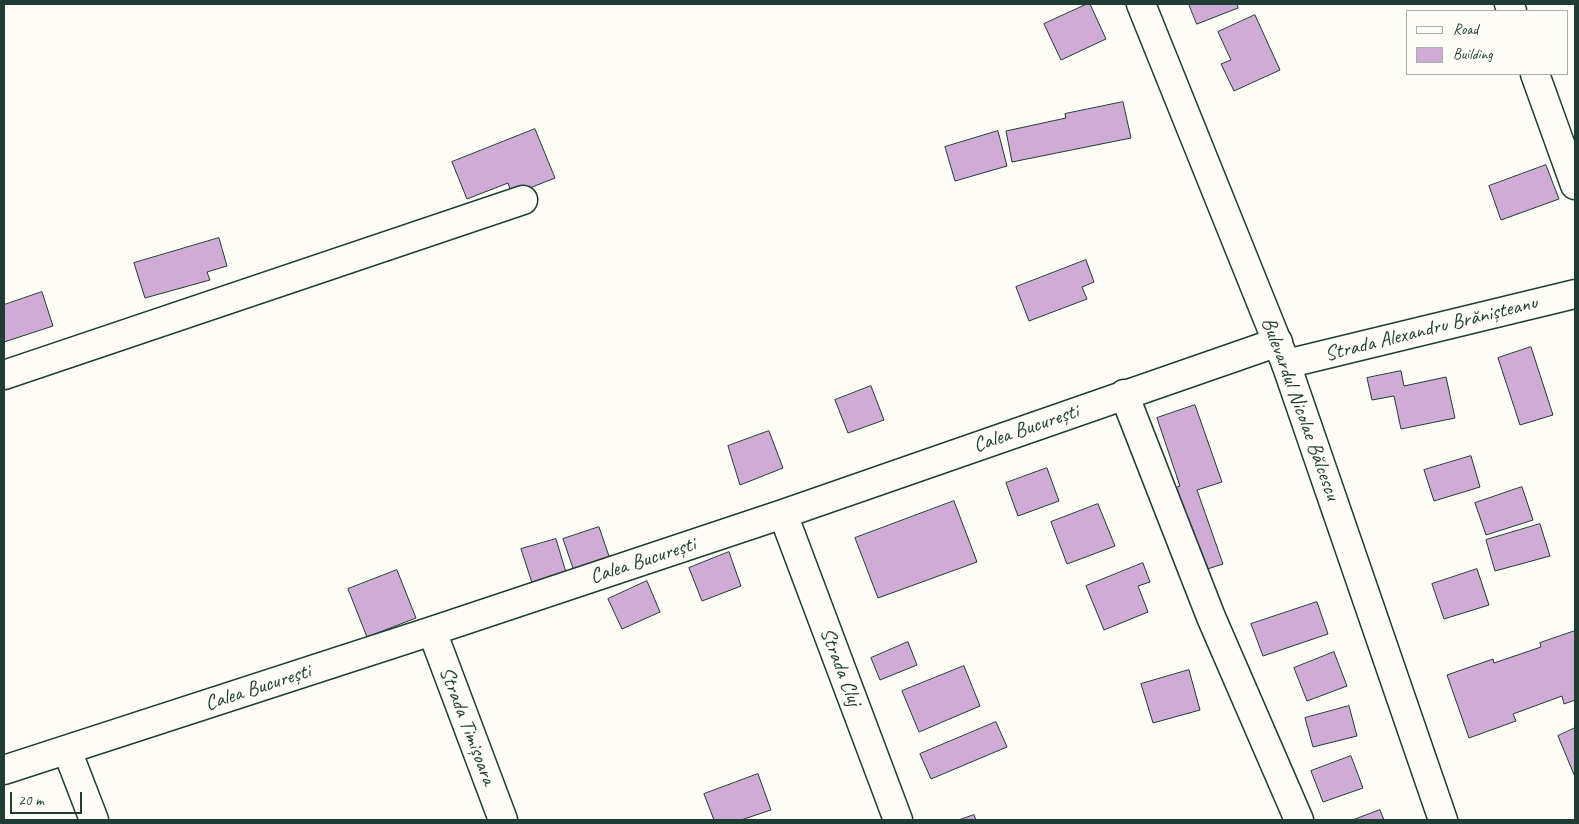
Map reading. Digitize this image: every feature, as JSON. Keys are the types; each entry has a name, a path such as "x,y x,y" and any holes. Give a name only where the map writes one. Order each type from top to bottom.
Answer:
{"street":[{"name":"Bulevardul Nicolae Bălcescu","path":"1141,4 1282,353 1443,820"},
{"path":"1535,75 1575,185"},
{"path":"4,375 523,200"},
{"name":"Strada Alexandru Brănișteanu","path":"1282,353 1575,294"},
{"name":"Calea București","path":"4,770 432,631 783,514 1124,394 1282,353"},
{"path":"1124,394 1211,617 1299,820"},
{"name":"Strada Cluj","path":"783,514 898,820"},
{"name":"Strada Timișoara","path":"432,631 503,820"},
{"path":"68,750 94,820"}],"building":[{"path":"1090,4 1106,39 1061,60 1044,24"},
{"path":"1189,4 1237,4 1238,8 1197,24"},
{"path":"1255,15 1280,70 1234,91 1221,64 1231,60 1218,32"},
{"path":"1123,102 1131,138 1012,162 1006,131 1066,118 1065,114"},
{"path":"535,129 555,178 512,195 508,183 467,199 452,162"},
{"path":"998,131 1007,166 955,181 945,147"},
{"path":"1546,165 1559,199 1501,220 1489,186"},
{"path":"219,238 227,266 207,272 210,280 145,298 134,263"},
{"path":"1086,260 1094,282 1082,287 1087,299 1029,321 1016,287"},
{"path":"42,292 53,326 4,342 4,305"},
{"path":"1531,347 1553,415 1520,425 1498,358"},
{"path":"1401,371 1404,386 1446,377 1455,418 1401,429 1394,396 1372,400 1367,378"},
{"path":"871,386 884,420 848,433 835,400"},
{"path":"1195,405 1222,482 1197,490 1223,564 1198,572 1169,490 1180,486 1157,418"},
{"path":"769,431 783,468 740,485 728,446"},
{"path":"1471,456 1480,487 1434,501 1424,470"},
{"path":"1047,468 1059,501 1018,516 1006,483"},
{"path":"1522,487 1533,520 1486,535 1475,503"},
{"path":"954,501 977,562 878,598 855,538"},
{"path":"1098,504 1115,546 1067,564 1051,522"},
{"path":"1540,524 1550,556 1495,571 1486,540"},
{"path":"599,527 611,562 575,574 563,539"},
{"path":"556,539 568,579 534,589 521,549"},
{"path":"729,552 741,586 702,601 689,568"},
{"path":"1143,563 1150,582 1138,586 1148,612 1104,630 1086,586"},
{"path":"1477,569 1489,605 1444,619 1432,584"},
{"path":"397,570 416,618 367,637 348,589"},
{"path":"647,581 660,612 622,629 608,599"},
{"path":"1317,602 1328,634 1263,656 1251,624"},
{"path":"1575,631 1575,700 1564,704 1562,696 1513,714 1516,721 1469,738 1447,675 1493,659 1494,663 1541,647 1540,643"},
{"path":"908,642 917,665 880,680 871,658"},
{"path":"1334,652 1347,686 1307,701 1294,668"},
{"path":"964,666 980,706 919,732 902,691"},
{"path":"1189,670 1200,710 1153,723 1141,684"},
{"path":"1349,706 1357,736 1313,747 1305,718"},
{"path":"996,722 1007,747 931,779 920,754"},
{"path":"1575,728 1575,777 1558,736"},
{"path":"1351,756 1363,788 1323,802 1311,771"},
{"path":"758,774 771,810 741,820 714,820 704,794"},
{"path":"1380,810 1384,820 1353,820"},
{"path":"974,815 976,820 959,820"}]}
